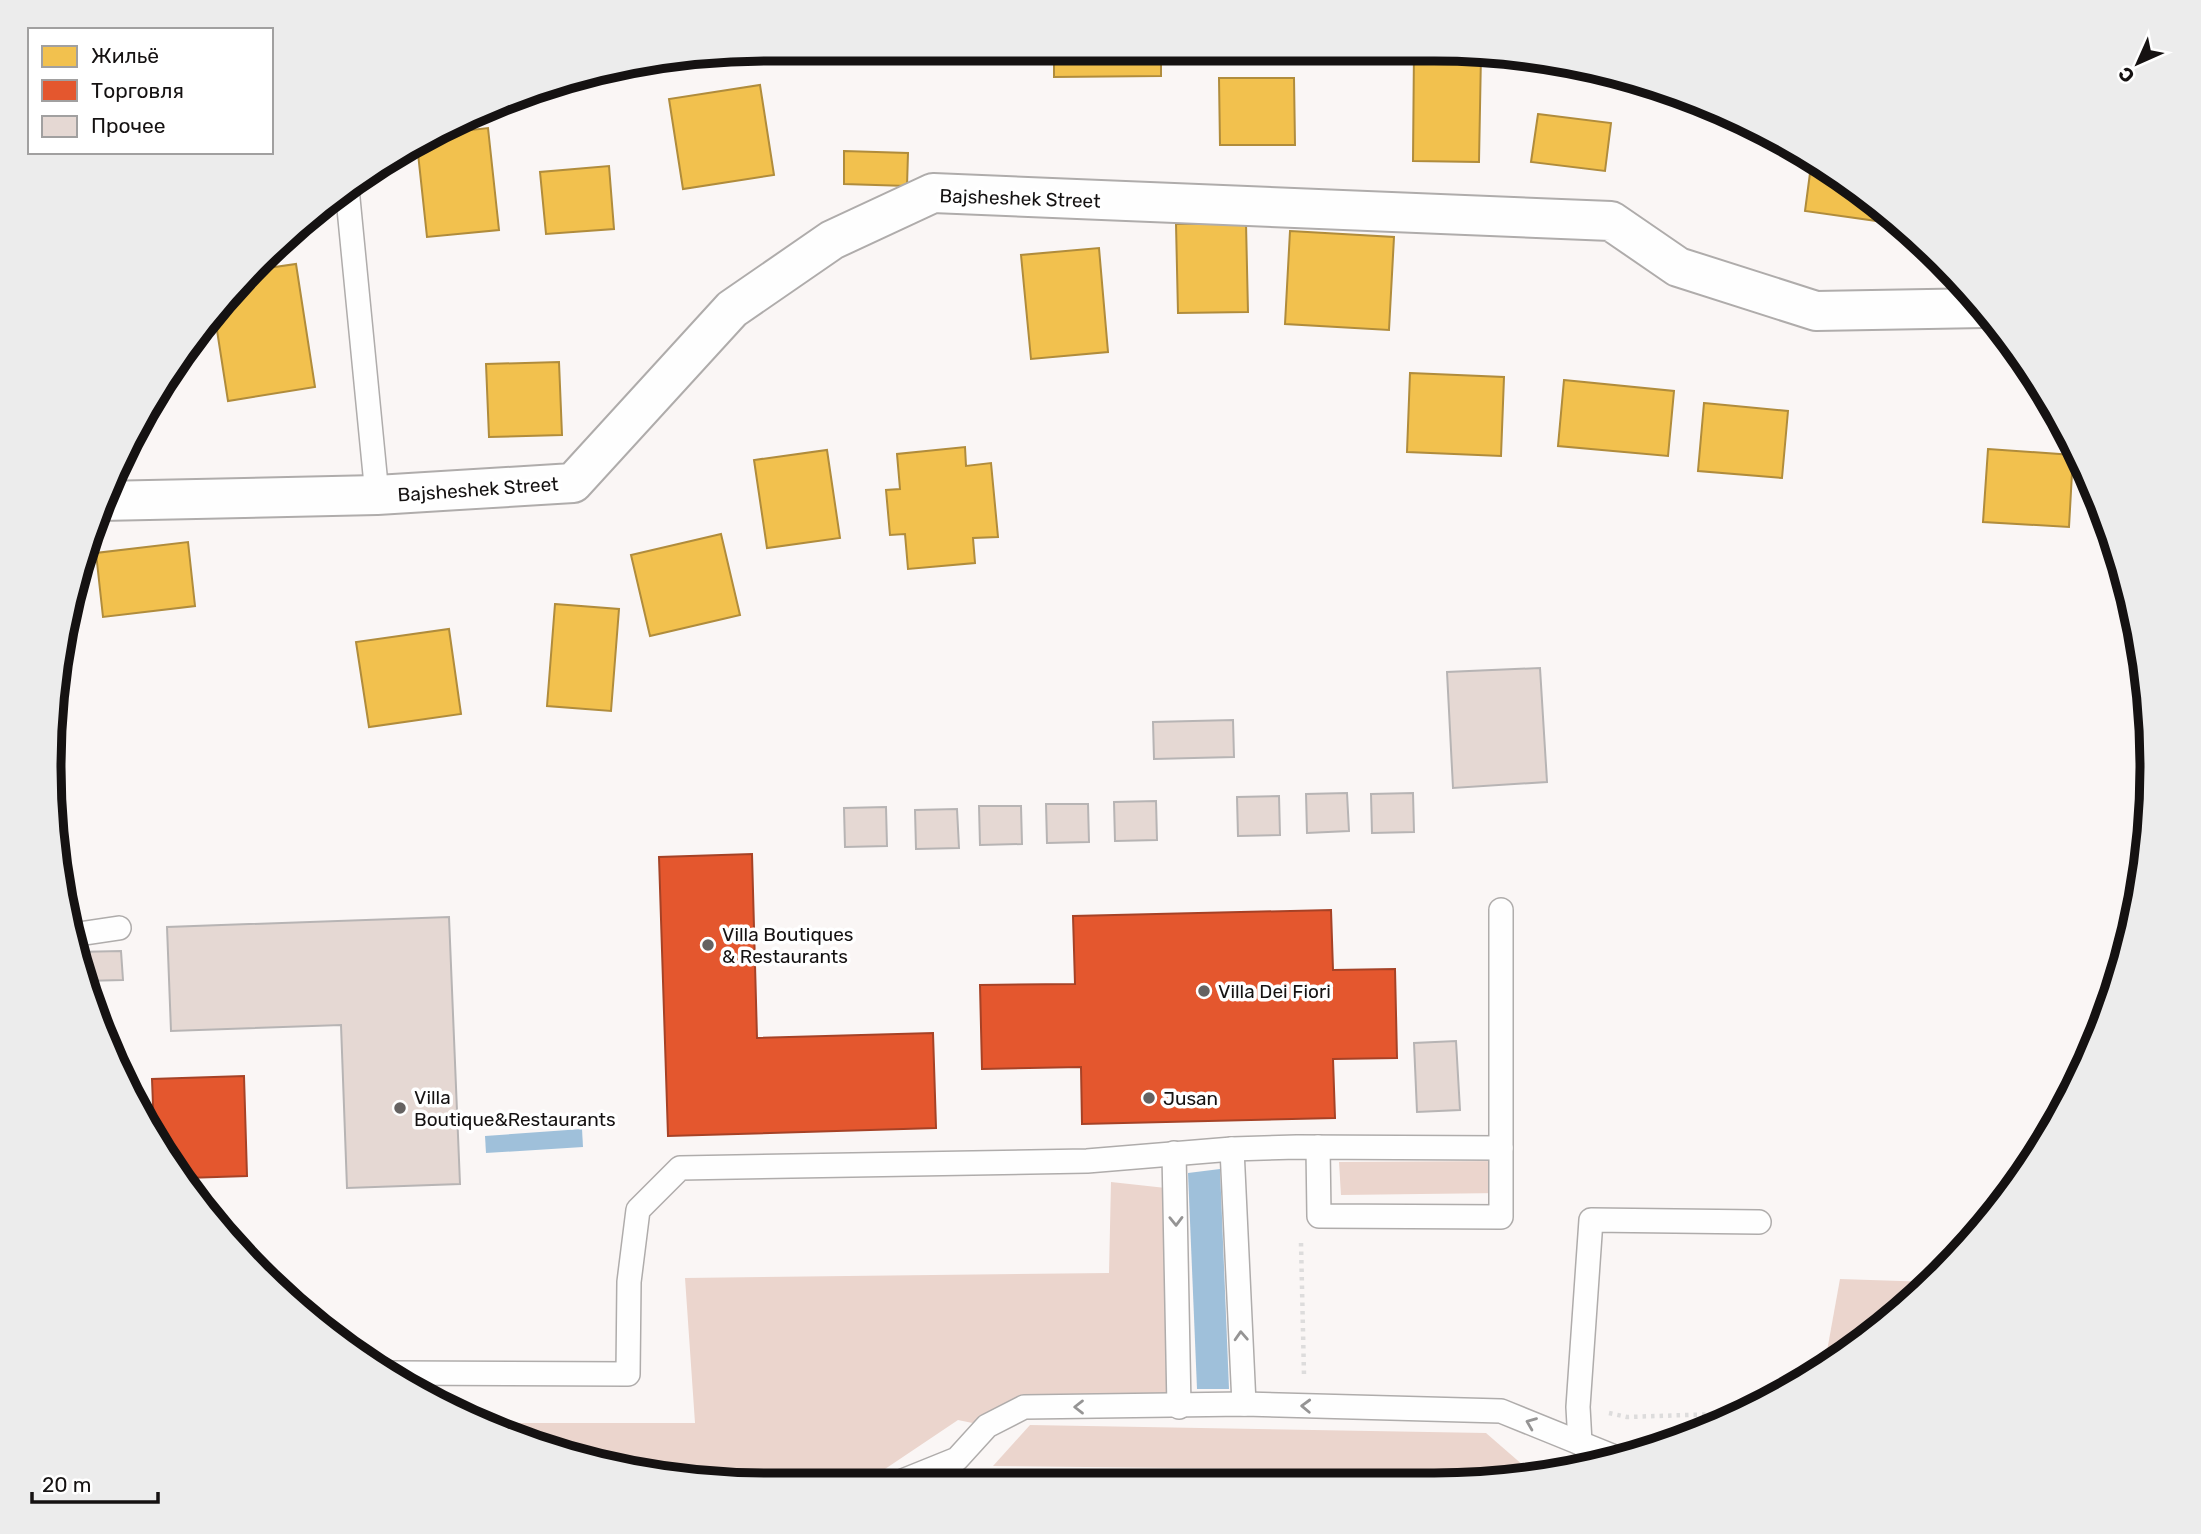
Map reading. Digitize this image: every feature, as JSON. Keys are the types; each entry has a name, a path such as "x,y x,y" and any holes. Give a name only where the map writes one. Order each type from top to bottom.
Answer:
{"street":[{"name":"Bajsheshek Street","path":"114,501 377,495 573,483 732,309 832,240 933,193 1611,221 1678,267 1816,311 1971,309"}],"lane":[{"path":"349,198 377,495"},
{"path":"1318,1147 1318,1216 1501,1217 1500,910"},
{"path":"81,934 119,929"},
{"path":"406,1373 628,1374 628,1282 638,1210 680,1168 1087,1161 1232,1149 1501,1148"},
{"path":"1232,1149 1244,1404"},
{"path":"1174,1153 1179,1407"},
{"path":"1580,1443 1578,1407 1591,1220 1759,1222"},
{"path":"922,1473 957,1459 987,1426 1024,1407 1179,1407 1244,1404 1501,1411 1603,1452"}],"path":[{"path":"1301,1235 1304,1388"},
{"path":"1578,1407 1628,1417 1715,1414"}],"shaded area":[{"path":"1500,1161 1501,1193 1341,1195 1339,1162"},
{"path":"1111,1182 1175,1189 1179,1407 1024,1407 987,1426 958,1420 885,1469 766,1473 675,1467 629,1459 584,1449 508,1423 695,1423 685,1278 1109,1273"},
{"path":"1840,1279 1917,1282 1864,1327 1827,1354"},
{"path":"1030,1425 1486,1433 1525,1467 1472,1471 993,1466"}],"water":[{"path":"582,1129 583,1147 486,1153 485,1136"},
{"path":"1220,1169 1229,1389 1197,1389 1188,1173"}],"building: Жильё":[{"path":"1054,61 1161,61 1161,76 1054,77"},
{"path":"1414,61 1481,63 1479,162 1413,161"},
{"path":"1219,78 1294,78 1295,145 1220,145"},
{"path":"760,85 774,175 683,189 669,99"},
{"path":"1538,114 1611,123 1605,171 1531,162"},
{"path":"488,128 499,230 427,237 418,154 462,131"},
{"path":"844,151 908,153 907,186 844,184"},
{"path":"609,166 614,229 546,234 540,172"},
{"path":"1810,170 1882,222 1805,211"},
{"path":"1246,223 1248,312 1178,313 1176,224"},
{"path":"1290,231 1394,237 1389,330 1285,324"},
{"path":"1099,248 1108,352 1031,359 1021,255"},
{"path":"296,264 315,387 228,401 216,326 268,268"},
{"path":"559,362 562,435 489,437 486,364"},
{"path":"1410,373 1504,377 1501,456 1407,452"},
{"path":"1564,380 1674,391 1668,456 1558,446"},
{"path":"1704,403 1788,411 1782,478 1698,471"},
{"path":"965,447 966,466 991,463 998,537 973,538 975,563 908,569 905,534 890,535 886,490 900,489 897,454"},
{"path":"1988,449 2067,455 2072,467 2069,527 1983,522"},
{"path":"827,450 840,538 767,548 754,460"},
{"path":"721,534 740,615 650,636 631,555"},
{"path":"188,542 195,606 103,617 96,553"},
{"path":"555,604 619,609 611,711 547,706"},
{"path":"449,629 461,714 369,727 356,642"}],"building: Торговля":[{"name":"Villa Boutiques & Restaurants","path":"752,854 757,1038 933,1033 936,1128 668,1136 659,857"},
{"path":"1331,910 1333,970 1395,969 1397,1058 1333,1059 1335,1118 1082,1124 1081,1067 982,1069 980,985 1075,984 1073,916"},
{"path":"244,1076 247,1176 193,1178 153,1115 152,1079"}],"building: Прочее":[{"path":"1540,668 1547,782 1453,788 1447,672"},
{"path":"1233,720 1234,757 1154,759 1153,722"},
{"path":"1347,793 1349,831 1307,833 1306,794"},
{"path":"1413,793 1414,832 1372,833 1371,794"},
{"path":"1279,796 1280,835 1238,836 1237,797"},
{"path":"1156,801 1157,840 1115,841 1114,802"},
{"path":"1046,804 1088,804 1089,842 1047,843"},
{"path":"979,806 1021,806 1022,844 980,845"},
{"path":"886,807 887,846 845,847 844,808"},
{"path":"957,809 959,848 916,849 915,810"},
{"name":"Villa Boutique&Restaurants","path":"449,917 460,1184 347,1188 341,1025 171,1031 167,927"},
{"path":"121,951 123,980 95,981 86,952"},
{"path":"1456,1041 1460,1110 1417,1112 1414,1043"}],"place":[{"name":"Villa Boutiques & Restaurants","path":"708,945"},
{"name":"Villa Dei Fiori","path":"1204,991"},
{"name":"Jusan","path":"1149,1098"},
{"name":"Villa Boutique&Restaurants","path":"400,1108"}]}
